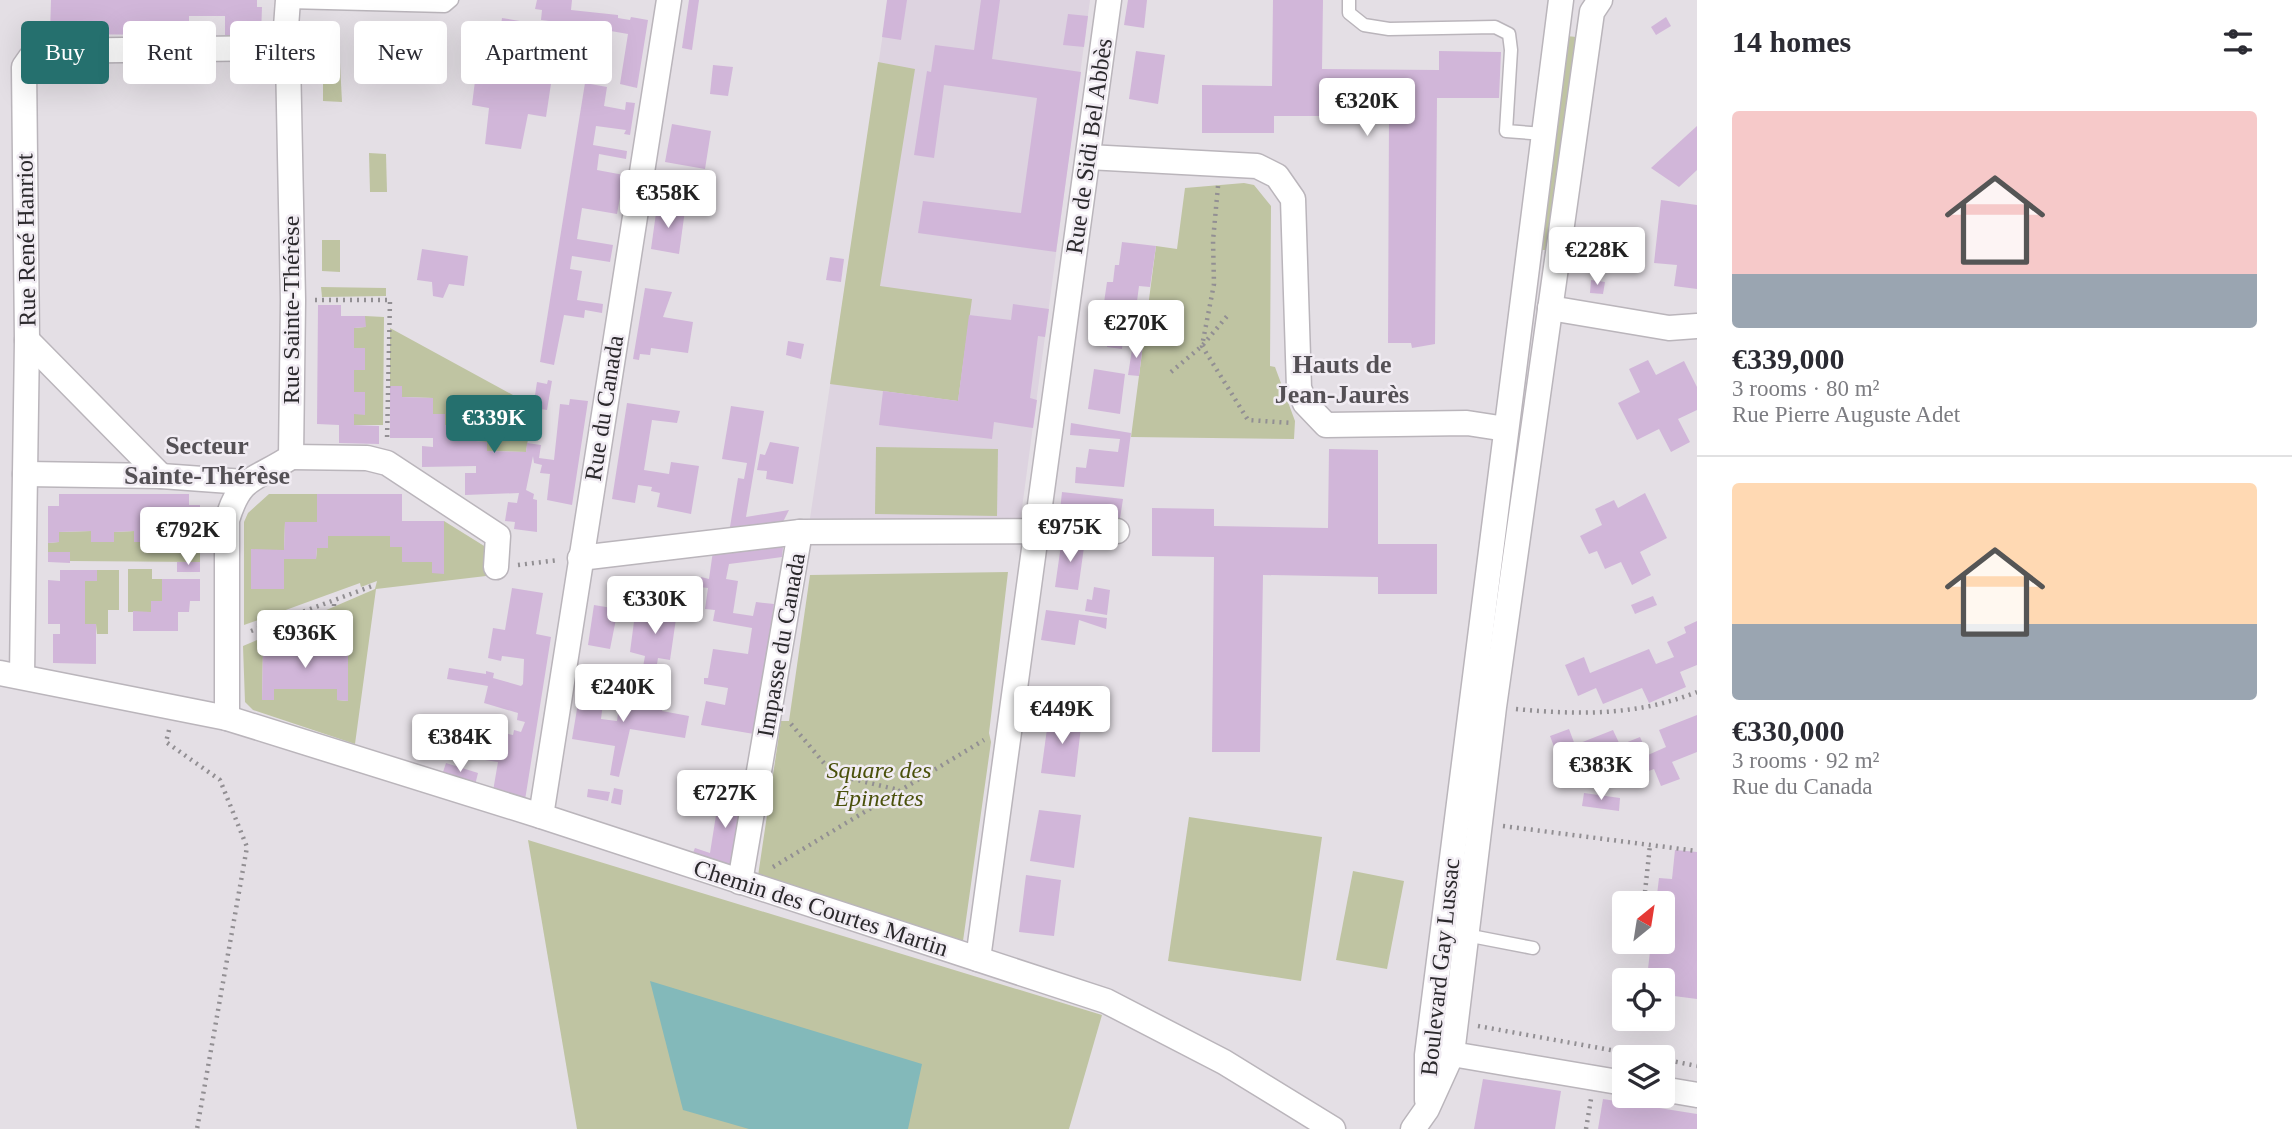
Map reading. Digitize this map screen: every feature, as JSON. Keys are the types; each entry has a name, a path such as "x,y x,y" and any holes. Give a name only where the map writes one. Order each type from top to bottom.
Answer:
{"street":[{"name":"Rue du Canada","path":"541,816 669,0"},
{"name":"Rue de Sidi Bel Abbès","path":"978,959 1039,530 1109,0"},
{"name":"Boulevard Gay Lussac","path":"1423,1122 1427,1055 1561,0"},
{"name":"Boulevard Gay Lussac","path":"1423,1122 1452,1054 1494,707 1550,308 1592,12 1600,0"},
{"name":"Rue Sainte-Thérèse","path":"286,21 288,1"},
{"name":"Rue René Hanriot","path":"11,674 26,474 24,67 31,57 47,51 230,49"},
{"name":"Rue Sainte-Thérèse","path":"289,84 293,300 291,457"},
{"path":"1088,158 1257,166 1277,176 1293,199 1299,388 1305,403 1326,425 1467,423 1506,429"},
{"path":"1550,308 1669,328 1697,326"},
{"path":"27,340 161,476"},
{"path":"227,718 227,520 234,497 244,482 291,457 367,457 387,463 498,536 496,567"},
{"path":"26,474 161,476 244,482"},
{"path":"580,558 800,532 1117,531"},
{"name":"Impasse du Canada","path":"741,877 800,532"},
{"name":"Chemin des Courtes Martin","path":"11,674 227,718 741,877 1106,1001 1224,1062 1334,1129"},
{"path":"1452,1054 1612,1081"},
{"path":"1675,1091 1697,1095"}],"lane":[{"path":"288,1 445,6 452,0"},
{"path":"1349,0 1349,13 1364,25 1389,29 1495,27 1509,34 1511,50 1506,131 1544,134"},
{"path":"1466,934 1533,948"}],"path":[{"path":"1220,164 1213,241 1214,284 1202,346 1248,420 1326,425"},
{"path":"293,300 390,300 387,463"},
{"path":"1171,372 1202,346 1228,315"},
{"path":"496,567 580,558"},
{"path":"229,639 375,585"},
{"path":"334,600 334,648"},
{"path":"279,620 279,648"},
{"path":"1494,707 1578,715 1661,706 1697,692"},
{"path":"771,703 829,769 840,776 900,790"},
{"path":"175,707 166,742 220,780 247,847 197,1129"},
{"path":"741,877 758,876 981,740 1009,745"},
{"path":"1480,824 1697,851"},
{"path":"1645,891 1650,845"},
{"path":"1456,1022 1612,1050"},
{"path":"1675,1062 1697,1066"}],"shaded area":[{"path":"888,0 1090,0 1020,523 809,525"}],"green space":[{"path":"1567,36 1576,37 1549,250 1537,250"},
{"path":"878,62 915,69 880,286 972,299 958,401 830,384"},
{"path":"340,63 342,102 323,101 323,84 340,84"},
{"path":"369,153 386,154 387,192 370,192"},
{"path":"1244,183 1254,185 1271,206 1270,366 1275,367 1295,421 1294,439 1131,437 1156,246 1177,249 1185,188"},
{"path":"322,240 340,240 340,272 322,271"},
{"path":"321,287 386,288 386,296 322,297"},
{"path":"365,316 384,317 383,425 354,425 354,414 365,414 354,392 354,370 365,370 365,349 354,348 354,328 365,327"},
{"path":"390,328 533,406 526,452 487,451 487,442 476,441 476,426 445,425 433,414 433,398 402,397 402,386 390,386"},
{"path":"876,447 998,449 997,516 875,514"},
{"path":"269,494 317,494 317,522 285,522 284,550 251,550 251,589 284,588 284,559 316,559 317,548 328,536 390,536 402,547 403,562 432,562 432,573 444,573 444,521 489,549 486,576 376,589 355,744 253,710 245,702 243,646 375,589 377,581 361,587 360,583 244,625 244,522 248,513","holes":["263,648 348,649 348,701 337,700 337,689 274,689 274,700 262,700"]},
{"path":"91,531 91,542 114,542 114,532 134,531 134,542 155,542 156,532 189,531 189,542 200,542 200,562 70,561 70,552 48,552 48,543 59,542 59,532"},
{"path":"128,569 152,569 152,579 162,579 162,601 151,612 128,612"},
{"path":"97,570 119,570 119,610 108,610 108,634 97,634 96,624 85,624 85,581"},
{"name":"Square des Épinettes","path":"1008,572 989,733 991,742 963,941 758,876 781,721 789,721 810,575"},
{"path":"1189,817 1322,837 1301,981 1168,961"},
{"path":"528,840 1102,1015 1069,1129 577,1129"},
{"path":"1353,871 1404,881 1387,969 1336,960"}],"water":[{"path":"650,981 922,1064 908,1129 749,1129 683,1110"}],"building":[{"path":"51,0 257,0 257,7 262,7 262,21 230,21 230,35 225,35 225,16 189,16 189,21 123,21 123,35 109,34 109,21 50,21"},
{"path":"537,0 572,0 571,10 618,15 618,18 630,20 631,17 648,20 637,88 620,84 628,34 612,31 612,21 541,20 542,10 535,9"},
{"path":"689,0 699,0 692,50 682,48"},
{"path":"887,0 907,0 901,40 882,37"},
{"path":"981,0 1000,0 992,59 1081,72 1056,252 918,233 923,201 1021,213 1037,98 944,85 934,158 914,155 927,71 931,72 935,45 974,50"},
{"path":"1128,0 1147,0 1144,28 1124,25"},
{"path":"1273,0 1323,0 1322,69 1439,70 1439,51 1501,52 1499,98 1437,98 1435,344 1412,348 1411,343 1388,343 1389,116 1274,116 1274,133 1202,133 1202,85 1272,86"},
{"path":"1068,14 1088,16 1084,47 1063,45"},
{"path":"1666,17 1671,26 1656,35 1651,27"},
{"path":"1136,51 1165,55 1158,104 1129,99"},
{"path":"713,65 733,67 728,96 710,94"},
{"path":"475,84 551,84 546,117 528,114 521,149 485,144 489,108 472,105"},
{"path":"585,84 607,87 604,106 625,110 626,102 635,103 630,135 624,134 626,130 596,126 593,145 627,151 626,159 599,154 597,170 624,175 617,214 582,208 577,239 613,245 610,262 572,256 570,269 582,271 577,300 603,304 602,313 585,310 584,318 564,315 554,365 540,362"},
{"path":"672,124 711,131 705,169 665,162"},
{"path":"1697,126 1697,170 1679,187 1651,168"},
{"path":"1661,200 1697,205 1697,289 1674,286 1677,265 1654,263"},
{"path":"657,206 685,210 679,254 651,249"},
{"path":"1122,242 1156,246 1150,287 1139,286 1132,340 1123,339 1122,349 1107,347 1108,337 1099,337 1107,282 1113,282 1115,265 1119,265"},
{"path":"422,249 468,256 464,286 449,284 443,298 433,296 432,282 417,280"},
{"path":"830,257 844,259 841,282 826,280"},
{"path":"1591,280 1605,282 1603,294 1590,293"},
{"path":"645,288 672,292 663,317 693,322 688,353 651,348 650,355 640,354 639,360 633,359"},
{"path":"1013,304 1049,309 1045,337 1038,336 1030,398 1037,400 1033,428 994,422 992,439 879,425 883,391 958,401 969,315 1011,320"},
{"path":"318,305 341,305 341,316 365,316 366,327 354,328 354,348 365,348 365,370 354,370 354,392 365,392 365,415 354,414 354,425 379,426 379,444 339,443 339,425 317,424"},
{"path":"788,341 804,344 801,359 786,355"},
{"path":"1133,343 1143,344 1139,376 1128,375"},
{"path":"1648,360 1656,375 1684,361 1697,387 1697,410 1678,419 1690,442 1671,452 1659,429 1637,440 1618,403 1640,392 1629,369"},
{"path":"1094,369 1125,374 1120,414 1088,409"},
{"path":"548,380 552,381 547,410 533,408 537,382 547,384"},
{"path":"390,386 402,386 402,397 433,398 433,414 445,414 445,425 476,425 476,441 487,442 487,451 526,452 527,443 541,445 539,458 554,460 560,404 569,405 570,399 588,401 572,505 547,500 550,474 540,473 542,465 534,463 533,456 526,490 534,494 533,499 537,500 537,532 514,529 515,522 505,521 508,502 517,503 519,493 465,495 465,473 476,473 476,466 422,467 422,446 433,447 433,438 390,438"},
{"path":"627,403 680,411 677,423 652,420 644,470 669,474 671,462 699,466 691,514 657,507 660,493 651,491 652,487 638,485 635,503 612,499"},
{"path":"731,406 764,411 746,517 789,510 780,528 729,533 738,478 744,479 747,463 722,459"},
{"path":"1071,423 1131,433 1124,487 1075,483 1076,467 1086,468 1089,449 1118,452 1120,439 1070,435"},
{"path":"770,442 799,447 793,484 766,479 767,471 757,470 760,454 765,455"},
{"path":"1329,449 1378,450 1378,544 1437,544 1437,594 1378,594 1378,577 1263,575 1260,752 1212,752 1214,557 1152,556 1152,508 1214,509 1214,526 1328,528"},
{"path":"1062,492 1123,499 1119,525 1059,520"},
{"path":"1645,493 1667,538 1640,552 1651,575 1632,585 1621,562 1605,569 1597,551 1589,554 1580,536 1602,525 1595,509 1614,500 1618,508"},
{"path":"59,494 189,494 189,505 200,505 200,542 189,542 189,531 156,532 156,542 134,542 134,531 114,532 114,542 91,542 91,531 59,532 59,542 48,543 48,506 59,506"},
{"path":"317,494 402,494 402,521 444,521 444,574 432,573 432,562 402,562 402,547 390,547 390,536 328,536 328,548 317,548 316,559 284,559 284,589 251,589 251,549 284,550 285,522 317,522"},
{"path":"1062,538 1085,540 1078,590 1055,587"},
{"path":"780,543 783,548 782,557 729,564 726,579 738,581 733,613 753,616 756,602 774,604 754,734 701,725 706,701 725,705 728,688 704,684 704,678 708,678 713,649 748,654 752,628 713,621 715,610 705,609 708,588 700,587 701,577 709,579 713,551"},
{"path":"48,552 70,552 70,563 48,562"},
{"path":"177,562 200,562 200,572 177,572"},
{"path":"60,570 97,570 97,581 85,581 85,624 96,624 96,664 53,663 53,634 60,634 60,624 48,624 48,580 60,581"},
{"path":"162,579 200,579 200,601 190,601 189,612 178,612 178,631 133,631 133,611 151,612 151,601 162,601"},
{"path":"1094,587 1110,590 1107,615 1085,611 1087,599 1092,600"},
{"path":"512,588 543,593 536,634 551,637 525,800 493,791 498,762 485,760 481,741 478,740 479,735 467,733 471,714 488,717 487,721 498,724 495,731 513,735 514,730 521,732 525,722 517,720 518,713 484,703 488,686 447,679 449,668 486,674 486,671 494,673 493,678 521,686 523,684 524,659 502,656 501,661 488,658 493,628 505,630"},
{"path":"666,596 702,601 700,608 678,605 670,660 658,658 651,701 637,699 645,656 630,652 635,614 629,613 632,598 665,603"},
{"path":"1653,596 1657,605 1635,614 1631,605"},
{"path":"594,605 618,609 610,649 588,645"},
{"path":"1046,610 1107,618 1106,629 1079,620 1075,645 1041,640"},
{"path":"1697,621 1697,665 1680,672 1686,687 1649,703 1642,688 1603,704 1596,688 1578,696 1565,665 1584,657 1590,673 1649,649 1656,664 1674,657 1667,642 1686,633 1684,627"},
{"path":"263,647 348,648 348,701 337,700 337,689 274,689 274,700 262,700"},
{"path":"1037,686 1060,690 1058,704 1036,701"},
{"path":"580,691 604,695 601,719 617,721 620,698 641,702 640,707 648,708 649,704 663,706 662,711 689,716 685,738 630,729 619,777 610,775 615,746 572,739"},
{"path":"1049,714 1082,719 1075,777 1041,773"},
{"path":"1697,715 1697,752 1672,762 1680,779 1661,786 1654,769 1633,777 1627,762 1589,777 1582,761 1562,768 1550,736 1569,729 1575,745 1613,730 1620,745 1640,737 1648,755 1666,747 1659,730"},
{"path":"446,763 478,773 475,785 442,775"},
{"path":"614,788 623,790 621,805 611,803"},
{"path":"588,789 610,792 608,801 587,797"},
{"path":"720,790 745,794 734,869 692,855 695,848 710,853"},
{"path":"1584,793 1620,798 1619,811 1582,806"},
{"path":"1039,810 1081,815 1074,868 1030,861"},
{"path":"1675,850 1697,852 1697,999 1675,996 1675,968 1648,968 1650,954 1675,954 1675,891 1657,891 1659,878 1672,879"},
{"path":"1026,875 1061,880 1054,936 1019,932"},
{"path":"1483,1079 1561,1091 1555,1129 1474,1129"},
{"path":"1603,1099 1612,1100 1612,1108 1659,1108 1697,1114 1697,1129 1598,1129"}],"district":[{"name":"Hauts de Jean-Jaurès","path":"1342,379"},
{"name":"Secteur Sainte-Thérèse","path":"207,460"}]}
